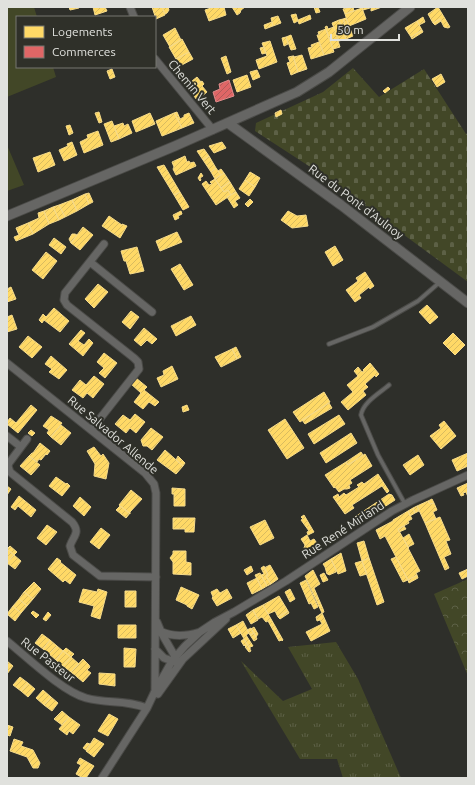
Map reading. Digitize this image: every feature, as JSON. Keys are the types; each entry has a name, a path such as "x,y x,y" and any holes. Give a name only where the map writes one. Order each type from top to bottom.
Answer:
{"street":[{"path":"7,216 213,130 297,92 329,72 410,7"},
{"name":"Chemin Vert","path":"156,60 213,130"},
{"name":"Rue du Pont d'Aulnoy","path":"228,123 341,205 468,303"},
{"path":"7,212 21,209"},
{"path":"91,430 137,372 139,367 134,358 64,302 65,293 104,244"},
{"path":"90,262 152,312"},
{"name":"Rue Salvador Allende","path":"7,363 147,475 154,484 156,493 155,691"},
{"path":"7,436 20,447"},
{"path":"27,439 8,463 8,469 74,525 76,528 76,534 70,546 73,555 100,576 156,578"},
{"name":"Rue René Mirland","path":"147,708 155,691 176,661 200,632 286,580 392,511 468,475"},
{"name":"Rue René Mirland","path":"102,778 176,661 198,644 234,612"},
{"name":"Rue Salvador Allende","path":"156,620 160,631 176,661"},
{"name":"Rue René Mirland","path":"160,631 172,635 188,635 200,632"},
{"name":"Rue Pasteur","path":"7,641 62,686 73,693 92,699 128,702 147,708"},
{"path":"155,649 164,658 176,661"}],"lane":[{"path":"329,344 373,327 418,301 441,281"},
{"path":"389,385 368,403 361,415 378,455 405,504"}],"green space":[{"path":"7,7 34,7 37,16 16,16 16,68 53,68 56,77 7,97"},
{"path":"353,68 379,97 424,69 466,134 468,133 468,282 338,185 255,131 256,123 323,92"},
{"path":"7,145 24,185 7,191"},
{"path":"468,579 468,676 434,594"},
{"path":"336,642 358,679 401,778 343,778 337,759 300,759 241,661 283,701 312,689 288,647"}],"building: Logements":[{"path":"69,7 78,7 79,8 70,10"},
{"path":"93,7 105,7 107,11 95,15"},
{"path":"152,7 162,7 165,15 156,19"},
{"path":"162,7 168,7 169,10 167,13 165,14"},
{"path":"214,7 224,7 226,15 209,21 205,10"},
{"path":"232,7 245,7 237,15"},
{"path":"314,7 318,7 320,12 316,13"},
{"path":"353,7 354,11 345,14 343,9"},
{"path":"361,7 370,7 370,8 363,10"},
{"path":"371,7 382,7 371,11"},
{"path":"438,7 450,27 444,27 440,19 433,23 428,14"},
{"path":"362,8 366,19 349,26 345,14"},
{"path":"296,14 298,21 294,23 291,15"},
{"path":"310,15 311,19 299,24 298,20"},
{"path":"278,16 281,23 273,26 271,18"},
{"path":"423,17 425,22 419,25 417,21"},
{"path":"346,18 353,36 346,39 341,25 345,24 343,19"},
{"path":"343,19 345,24 341,25 339,20"},
{"path":"440,19 441,21 435,25 433,23"},
{"path":"339,20 346,39 339,41 332,23"},
{"path":"417,21 422,30 411,37 405,28"},
{"path":"272,22 273,26 265,29 264,25"},
{"path":"327,26 328,29 334,27 340,47 333,49 325,27"},
{"path":"175,28 181,40 170,47 163,35"},
{"path":"326,29 334,52 324,55 317,35 319,35 318,32"},
{"path":"422,30 423,32 412,39 411,37"},
{"path":"291,35 296,49 291,50 286,37"},
{"path":"286,37 288,44 284,46 282,38"},
{"path":"182,39 189,52 176,59 169,47"},
{"path":"270,41 277,62 259,69 256,60 267,56 262,43"},
{"path":"319,42 324,55 311,59 308,48"},
{"path":"264,47 266,53 262,54 260,48"},
{"path":"189,52 193,59 180,66 176,59"},
{"path":"302,55 307,69 298,72 293,56"},
{"path":"226,56 231,72 227,74 221,58"},
{"path":"293,56 298,72 291,75 287,63 290,62 288,57"},
{"path":"112,69 115,77 110,79 107,71"},
{"path":"257,70 260,77 253,80 250,72"},
{"path":"441,74 445,82 437,87 432,79"},
{"path":"247,75 251,87 237,92 233,80"},
{"path":"197,77 201,82 196,85 192,81"},
{"path":"202,81 204,84 202,86 207,92 197,100 187,87 193,82 196,85"},
{"path":"388,87 390,89 385,93 383,91"},
{"path":"281,110 282,114 276,117 275,113"},
{"path":"99,112 102,122 99,123 95,113"},
{"path":"177,112 180,119 189,113 194,123 182,128 174,113"},
{"path":"150,113 155,124 136,132 132,121"},
{"path":"174,113 182,128 162,136 156,121"},
{"path":"112,121 119,139 111,142 104,124"},
{"path":"123,123 124,126 128,124 132,133 119,139 114,126"},
{"path":"70,125 73,133 69,135 66,126"},
{"path":"98,131 103,145 84,153 80,142 88,138 87,135"},
{"path":"72,142 77,155 64,161 59,150 68,146 67,144"},
{"path":"222,142 226,148 214,153 209,146"},
{"path":"204,149 209,156 203,160 197,151"},
{"path":"50,152 55,165 38,172 33,158"},
{"path":"185,156 187,162 194,162 196,166 176,175 172,162"},
{"path":"209,156 216,168 211,172 203,160"},
{"path":"164,165 180,192 174,195 157,167"},
{"path":"216,168 221,175 215,179 211,172"},
{"path":"221,169 224,173 221,175 218,171"},
{"path":"250,172 260,178 255,187 245,180"},
{"path":"201,173 203,176 200,178 200,181 198,178"},
{"path":"224,173 230,182 221,188 215,179"},
{"path":"215,179 224,192 228,190 231,195 216,205 202,184 206,181 209,185 212,184 210,182"},
{"path":"245,180 255,187 249,196 239,189"},
{"path":"230,182 236,192 231,195 228,190 224,192 221,188"},
{"path":"180,192 189,207 183,210 174,195"},
{"path":"236,192 240,198 235,201 238,205 234,208 227,197"},
{"path":"89,193 93,202 89,204 85,194"},
{"path":"85,194 89,204 77,211 72,200"},
{"path":"250,199 253,202 248,207 245,204"},
{"path":"72,200 77,211 65,217 59,205"},
{"path":"59,205 65,217 59,220 53,207"},
{"path":"53,207 59,220 49,224 44,211"},
{"path":"44,211 49,224 33,234 28,223 39,218 38,213"},
{"path":"181,211 182,214 175,220 173,215"},
{"path":"288,211 297,216 306,215 308,226 292,228 281,220"},
{"path":"109,216 122,225 127,226 120,238 102,226"},
{"path":"28,223 33,234 16,241 14,237 19,235 16,228"},
{"path":"83,227 93,235 80,250 71,243"},
{"path":"177,232 182,242 160,251 156,241"},
{"path":"72,234 77,235 71,243 69,239"},
{"path":"54,238 66,247 61,254 49,245"},
{"path":"335,246 343,260 333,266 325,252"},
{"path":"137,247 144,271 130,274 121,251"},
{"path":"46,252 57,261 43,279 32,270"},
{"path":"180,264 193,285 184,290 171,269"},
{"path":"365,272 374,286 370,289 369,287 359,295 361,298 355,302 346,290 358,281 356,278"},
{"path":"98,284 108,292 94,308 85,299"},
{"path":"11,287 16,299 7,302 7,289"},
{"path":"427,305 438,317 430,324 419,312"},
{"path":"54,308 69,321 60,332 44,320 42,323 39,320 43,314 46,317"},
{"path":"131,311 139,317 130,329 122,322"},
{"path":"12,315 17,329 7,332 7,317"},
{"path":"191,316 196,325 176,336 171,326"},
{"path":"144,328 157,339 152,344 147,340 141,346 134,340"},
{"path":"81,330 85,333 78,341 84,345 89,339 93,343 83,356 69,344"},
{"path":"453,333 465,345 455,355 443,343"},
{"path":"28,336 42,347 32,358 19,347"},
{"path":"236,347 241,357 237,359 232,349"},
{"path":"232,349 237,359 221,367 215,357"},
{"path":"104,353 117,363 105,378 99,373 104,368 97,362"},
{"path":"51,356 67,370 59,379 49,372 52,369 45,364"},
{"path":"370,363 379,374 376,377 375,375 365,384 368,387 363,391 366,395 348,410 341,402 353,392 347,385 358,376 354,371 358,367 362,372"},
{"path":"172,366 178,379 161,387 157,378 164,375 163,371"},
{"path":"94,376 104,384 93,398 87,393 83,398 72,390 80,380 86,385"},
{"path":"136,378 147,387 144,390 159,402 155,406 149,402 143,409 134,402 141,393 131,384"},
{"path":"324,392 330,402 300,422 293,412"},
{"path":"329,403 332,408 305,424 302,420"},
{"path":"31,405 37,410 18,433 7,424 7,422 10,418 16,423"},
{"path":"187,405 189,410 183,412 182,407"},
{"path":"135,414 145,422 136,433 130,428 126,433 115,424 123,415 130,420"},
{"path":"339,415 345,424 314,444 308,434"},
{"path":"51,416 62,423 51,437 47,433 49,430 43,426"},
{"path":"285,419 304,448 287,459 268,430"},
{"path":"444,421 456,436 441,449 430,436 441,428 439,425"},
{"path":"61,425 71,433 61,445 51,437"},
{"path":"151,428 163,437 152,450 147,446 143,446 141,440"},
{"path":"31,430 35,433 32,436 28,433"},
{"path":"351,433 357,443 326,463 320,453"},
{"path":"40,443 50,451 37,462 29,456"},
{"path":"94,447 101,456 103,454 109,463 106,479 94,476 95,464 87,451"},
{"path":"165,450 183,466 176,474 157,460"},
{"path":"361,452 363,455 348,465 346,462"},
{"path":"468,453 468,466 457,471 452,460"},
{"path":"365,454 372,466 350,480 352,483 349,485 350,488 339,492 335,487 334,488 325,475 346,462 348,465"},
{"path":"418,455 424,465 410,475 403,465"},
{"path":"29,456 40,465 31,475 20,466"},
{"path":"178,456 185,463 183,466 176,460"},
{"path":"378,474 389,491 387,493 382,486 352,505 354,508 345,514 333,497 338,494 339,497 344,493 346,495 359,487 357,485 362,482 364,484"},
{"path":"56,477 70,486 62,496 49,486"},
{"path":"468,483 468,497 466,492 461,496 457,488"},
{"path":"7,486 11,489 7,495"},
{"path":"172,488 185,489 185,506 174,506 174,494 172,494"},
{"path":"131,490 142,499 130,512 130,514 119,505"},
{"path":"389,494 392,495 395,500 355,526 353,524 358,521 355,517"},
{"path":"19,496 36,510 31,517 18,506 15,510 11,507"},
{"path":"80,497 91,507 84,516 73,506"},
{"path":"432,499 434,503 430,504 428,501"},
{"path":"428,501 430,504 434,503 437,510 433,512 436,519 425,523 417,506"},
{"path":"120,506 130,513 126,518 116,510"},
{"path":"417,506 419,511 415,513 413,508"},
{"path":"413,508 415,513 410,516 408,511"},
{"path":"408,511 412,519 408,521 409,523 398,529 420,571 416,573 417,575 408,580 385,536 380,539 376,530"},
{"path":"304,515 314,532 308,535 307,532 309,531 301,520 303,519 301,517"},
{"path":"440,517 450,540 446,541 451,554 444,557 449,568 445,570 425,523"},
{"path":"173,518 195,518 194,532 185,532 185,529 173,529"},
{"path":"265,520 274,538 260,545 250,527"},
{"path":"47,525 57,532 46,545 37,538"},
{"path":"404,526 406,529 399,532 398,529"},
{"path":"101,528 110,535 99,549 90,542"},
{"path":"409,534 414,544 408,547 403,538"},
{"path":"307,535 310,541 314,539 321,549 311,555 309,551 306,552 304,548 305,545 301,539"},
{"path":"364,541 369,558 362,561 357,543"},
{"path":"10,546 17,552 14,555 7,549"},
{"path":"7,549 14,555 7,563"},
{"path":"173,551 186,551 186,562 191,563 191,575 173,574 173,562 170,558"},
{"path":"341,553 346,571 338,574 331,559"},
{"path":"14,555 21,561 15,569 7,563"},
{"path":"396,557 408,580 403,582 391,559"},
{"path":"57,558 76,575 70,584 65,580 63,582 48,569"},
{"path":"369,558 384,602 377,605 362,561"},
{"path":"331,559 336,572 329,575 327,574 323,564"},
{"path":"362,561 367,574 360,576 355,563"},
{"path":"270,565 278,579 271,584 266,576 268,575 264,568"},
{"path":"251,566 253,571 247,575 244,570"},
{"path":"264,566 268,575 266,576 271,584 267,586 261,575 264,574 261,568"},
{"path":"468,569 468,576 462,579 459,573"},
{"path":"313,570 320,584 314,588 324,612 322,613 305,576"},
{"path":"260,573 267,586 262,589 255,575"},
{"path":"324,573 328,580 323,582 320,575"},
{"path":"417,575 418,578 409,583 408,580"},
{"path":"257,578 262,589 252,594 247,583"},
{"path":"306,580 318,607 314,609 311,603 309,604 300,583"},
{"path":"34,582 41,589 33,599 24,592"},
{"path":"181,587 199,595 192,609 176,600"},
{"path":"83,589 97,592 98,589 107,592 100,619 91,616 94,606 79,602"},
{"path":"217,589 220,593 227,589 232,598 217,606 212,598 211,592"},
{"path":"290,589 295,599 290,602 285,592"},
{"path":"125,591 136,591 136,607 125,607"},
{"path":"24,592 33,599 27,606 19,599"},
{"path":"279,596 288,611 278,617 275,611 268,614 263,605"},
{"path":"19,599 27,606 21,613 13,606"},
{"path":"263,605 283,640 282,641 279,641 268,621 266,622 262,617 258,619 253,610"},
{"path":"13,606 21,613 15,621 7,614"},
{"path":"253,610 258,620 251,624 246,615"},
{"path":"33,611 39,615 36,618 31,613"},
{"path":"288,611 289,613 280,619 278,617"},
{"path":"48,612 51,615 46,621 43,619"},
{"path":"322,613 330,631 311,641 306,632 322,624 320,620 317,621 316,617"},
{"path":"243,621 249,633 246,635 253,646 250,647 250,649 236,625"},
{"path":"118,625 136,625 136,638 118,638"},
{"path":"236,625 241,633 233,638 228,629"},
{"path":"254,627 258,634 256,637 251,629"},
{"path":"251,628 254,633 250,635 247,630"},
{"path":"254,633 257,639 254,641 250,635"},
{"path":"42,634 50,640 43,649 35,643"},
{"path":"244,639 251,651 249,652 241,641"},
{"path":"50,640 57,646 49,654 43,649"},
{"path":"57,646 63,651 56,660 49,654"},
{"path":"66,648 74,654 71,657 63,651"},
{"path":"124,648 136,649 135,667 124,667"},
{"path":"63,651 71,657 63,666 56,660"},
{"path":"71,657 79,664 71,672 63,666"},
{"path":"83,659 89,665 90,667 87,670 91,673 83,682 71,672"},
{"path":"7,661 13,666 7,674"},
{"path":"99,673 115,674 115,686 99,684"},
{"path":"20,677 28,683 21,691 13,685"},
{"path":"28,683 35,689 28,697 21,691"},
{"path":"43,690 51,697 44,705 36,698"},
{"path":"51,697 58,703 52,711 44,705"},
{"path":"62,711 69,717 62,725 54,719"},
{"path":"109,714 118,719 108,736 98,731"},
{"path":"69,717 80,725 73,734 69,731 67,735 59,729"},
{"path":"7,725 13,727 10,736 7,735"},
{"path":"94,738 104,744 94,757 86,751"},
{"path":"14,739 23,742 21,746 33,750 40,763 38,768 33,768 27,757 10,751"},
{"path":"87,743 90,744 86,750 83,748"},
{"path":"80,758 94,766 86,778 76,774 81,765 77,763"}],"building: Commerces":[{"path":"229,80 234,96 216,102 213,92 220,89 219,84"}]}
